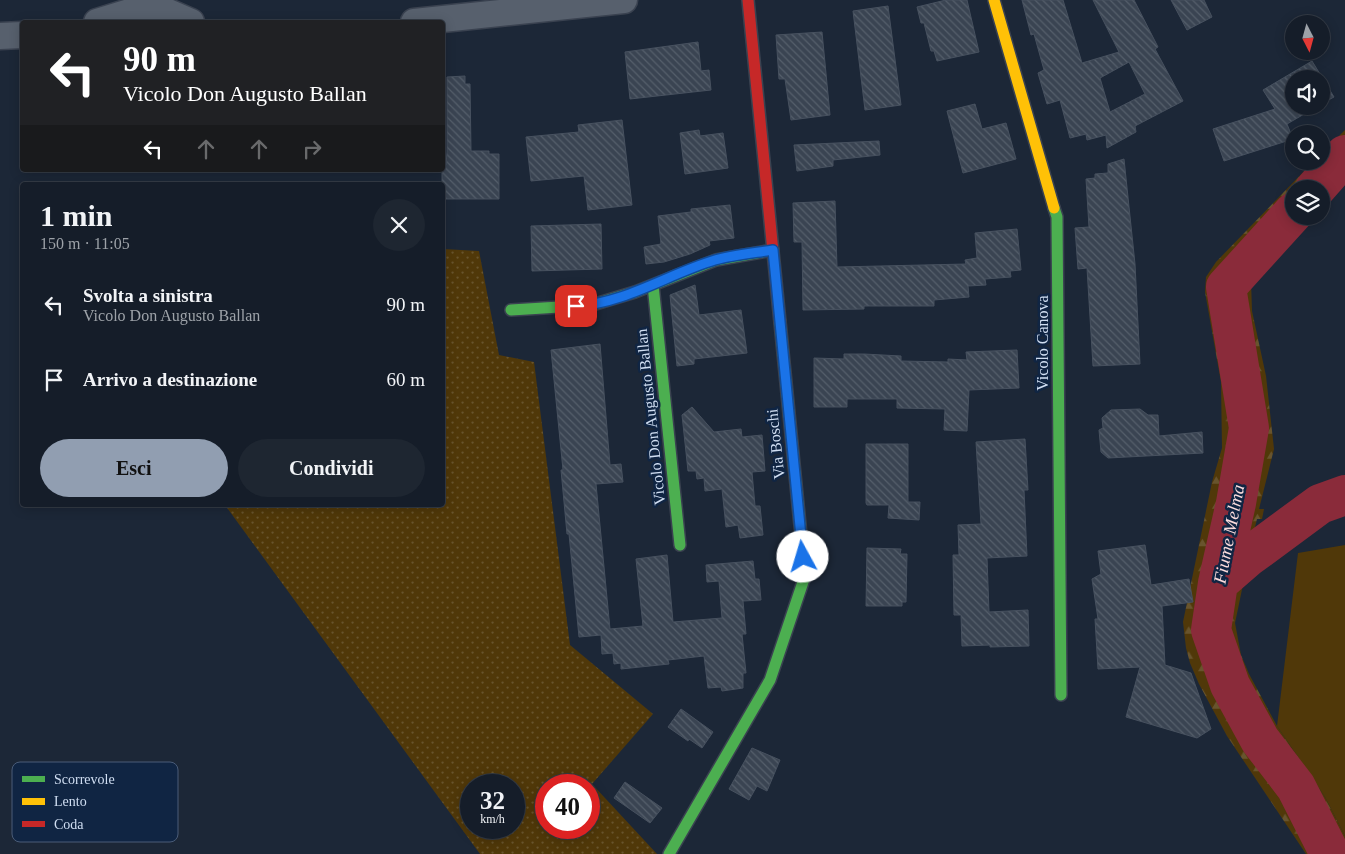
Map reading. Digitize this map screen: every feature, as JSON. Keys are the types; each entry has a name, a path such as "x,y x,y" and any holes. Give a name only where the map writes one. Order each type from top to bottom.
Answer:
{"street":[{"path":"433,20 624,0"},
{"name":"Via Boschi","path":"669,854 770,680 805,576 748,0"},
{"name":"Vicolo Canova","path":"994,0 1057,217 1061,695"},
{"path":"103,20 149,2 187,20"},
{"path":"0,36 20,35"},
{"path":"511,310 592,305 652,285 716,260 773,250"},
{"name":"Vicolo Don Augusto Ballan","path":"652,285 680,546"}],"green space":[{"path":"1345,130 1345,184 1330,200 1330,180 1296,180 1305,170 1330,170 1330,145"},
{"path":"1285,191 1285,225 1304,225 1260,266 1251,281 1252,311 1266,376 1274,449 1259,509 1264,509 1262,519 1257,519 1235,623 1241,655 1249,674 1277,726 1325,797 1345,836 1345,854 1306,854 1227,736 1199,684 1186,648 1183,622 1212,482 1222,448 1221,382 1205,292 1206,277 1216,262"},
{"path":"445,249 479,251 499,355 534,362 570,645 653,714 600,775 535,774 535,839 600,839 600,793 657,854 480,854 469,839 525,839 525,774 460,774 460,827 226,507 445,507"},
{"path":"1345,545 1345,836 1325,797 1277,726 1298,553"}],"building":[{"path":"946,0 967,0 979,52 937,61 934,51 931,51 924,23 921,23 917,7"},
{"path":"1022,0 1063,0 1082,63 1119,52 1093,0 1134,0 1158,47 1155,49 1183,101 1135,126 1136,132 1107,148 1106,135 1087,140 1086,134 1070,138 1060,100 1047,104 1038,73 1044,70 1034,34 1031,35","holes":["1129,62 1145,94 1110,112 1100,78"]},
{"path":"1171,0 1204,0 1212,17 1187,30"},
{"path":"888,6 901,105 865,110 853,11"},
{"path":"822,32 830,115 791,120 785,79 779,79 776,35"},
{"path":"698,42 701,71 709,70 711,90 630,99 625,52"},
{"path":"1312,61 1318,70 1297,70"},
{"path":"465,76 465,84 470,84 471,151 489,151 489,154 499,154 499,199 445,199 445,182 442,182 442,172 445,172 447,152 447,77"},
{"path":"1285,77 1285,115 1302,115 1285,125 1285,142 1224,161 1213,129 1275,109 1263,90"},
{"path":"1330,90 1334,97 1330,99"},
{"path":"975,104 982,129 1006,123 1016,159 963,173 947,111"},
{"path":"622,120 632,205 588,210 584,176 531,181 526,137 579,132 578,125"},
{"path":"699,130 700,136 723,133 728,168 685,174 680,133"},
{"path":"879,141 880,155 833,160 833,166 797,171 794,145"},
{"path":"1124,159 1135,264 1140,364 1093,366 1087,268 1078,269 1075,228 1089,227 1086,179 1095,178 1095,174 1108,173 1108,164"},
{"path":"835,201 837,267 966,264 965,260 977,258 975,233 1017,229 1021,270 1010,271 1011,277 985,279 986,285 968,286 969,297 934,300 934,306 864,306 864,309 803,310 802,242 794,242 793,203"},
{"path":"730,205 734,238 709,241 710,245 690,254 664,262 646,264 644,247 661,244 658,216 691,212 691,209"},
{"path":"601,224 602,269 532,271 531,226"},
{"path":"695,285 699,315 741,310 747,353 694,359 694,364 677,366 670,295"},
{"path":"600,344 610,465 621,464 623,482 596,484 610,629 643,626 636,559 667,555 673,622 722,618 719,581 707,582 706,565 753,561 755,579 759,579 761,600 743,601 746,634 742,634 746,673 743,673 743,688 722,691 721,687 708,688 704,656 668,660 669,664 621,669 621,663 614,664 613,653 602,654 601,635 579,637 569,534 567,534 561,470 563,470 551,350"},
{"path":"1017,350 1019,388 969,390 967,431 944,430 945,409 897,408 897,399 847,399 847,407 814,407 814,358 844,359 844,354 864,354 901,356 901,361 948,362 948,359 967,360 966,352"},
{"path":"692,407 714,432 741,429 742,437 762,435 765,471 752,472 755,506 760,506 763,535 740,538 738,525 726,527 722,489 705,491 704,478 697,479 696,471 688,471 682,415"},
{"path":"1140,409 1148,415 1158,415 1159,436 1202,432 1203,453 1108,458 1101,452 1099,430 1103,428 1102,418 1111,410"},
{"path":"1025,439 1028,490 1024,490 1027,556 987,558 989,612 1028,610 1029,646 962,646 961,615 954,615 953,555 959,555 958,525 981,524 976,442"},
{"path":"866,444 908,444 908,502 920,502 919,520 888,518 889,505 867,505"},
{"path":"1145,545 1151,585 1189,579 1193,602 1162,606 1165,665 1191,673 1211,729 1197,738 1126,717 1140,667 1098,669 1095,619 1098,619 1092,579 1101,574 1098,551"},
{"path":"867,548 901,549 900,554 907,554 906,602 902,602 902,606 866,606"},
{"path":"681,709 713,732 702,748 668,727"},
{"path":"752,748 780,760 767,791 757,786 749,800 729,789"},
{"path":"625,782 662,808 650,823 614,798"}],"waterway":[{"name":"Fiume Melma","path":"1323,180 1345,155"},
{"name":"Fiume Melma","path":"1285,222 1226,287 1249,428 1236,503 1218,583 1211,630 1230,685 1260,740 1296,787 1330,854"},
{"path":"1218,583 1248,557 1320,504 1345,495"}],"traffic: fast":[{"path":"1054,208 1057,217 1061,695"},
{"path":"511,310 592,305 635,292 716,260 773,250"},
{"path":"653,285 680,545"},
{"path":"669,854 770,680 805,576 780,322"}],"traffic: slow":[{"path":"994,0 1054,208"}],"traffic: jam":[{"path":"748,0 780,322"}],"route":[{"path":"576,306 592,305 635,292 716,260 773,250 803,557"}]}
